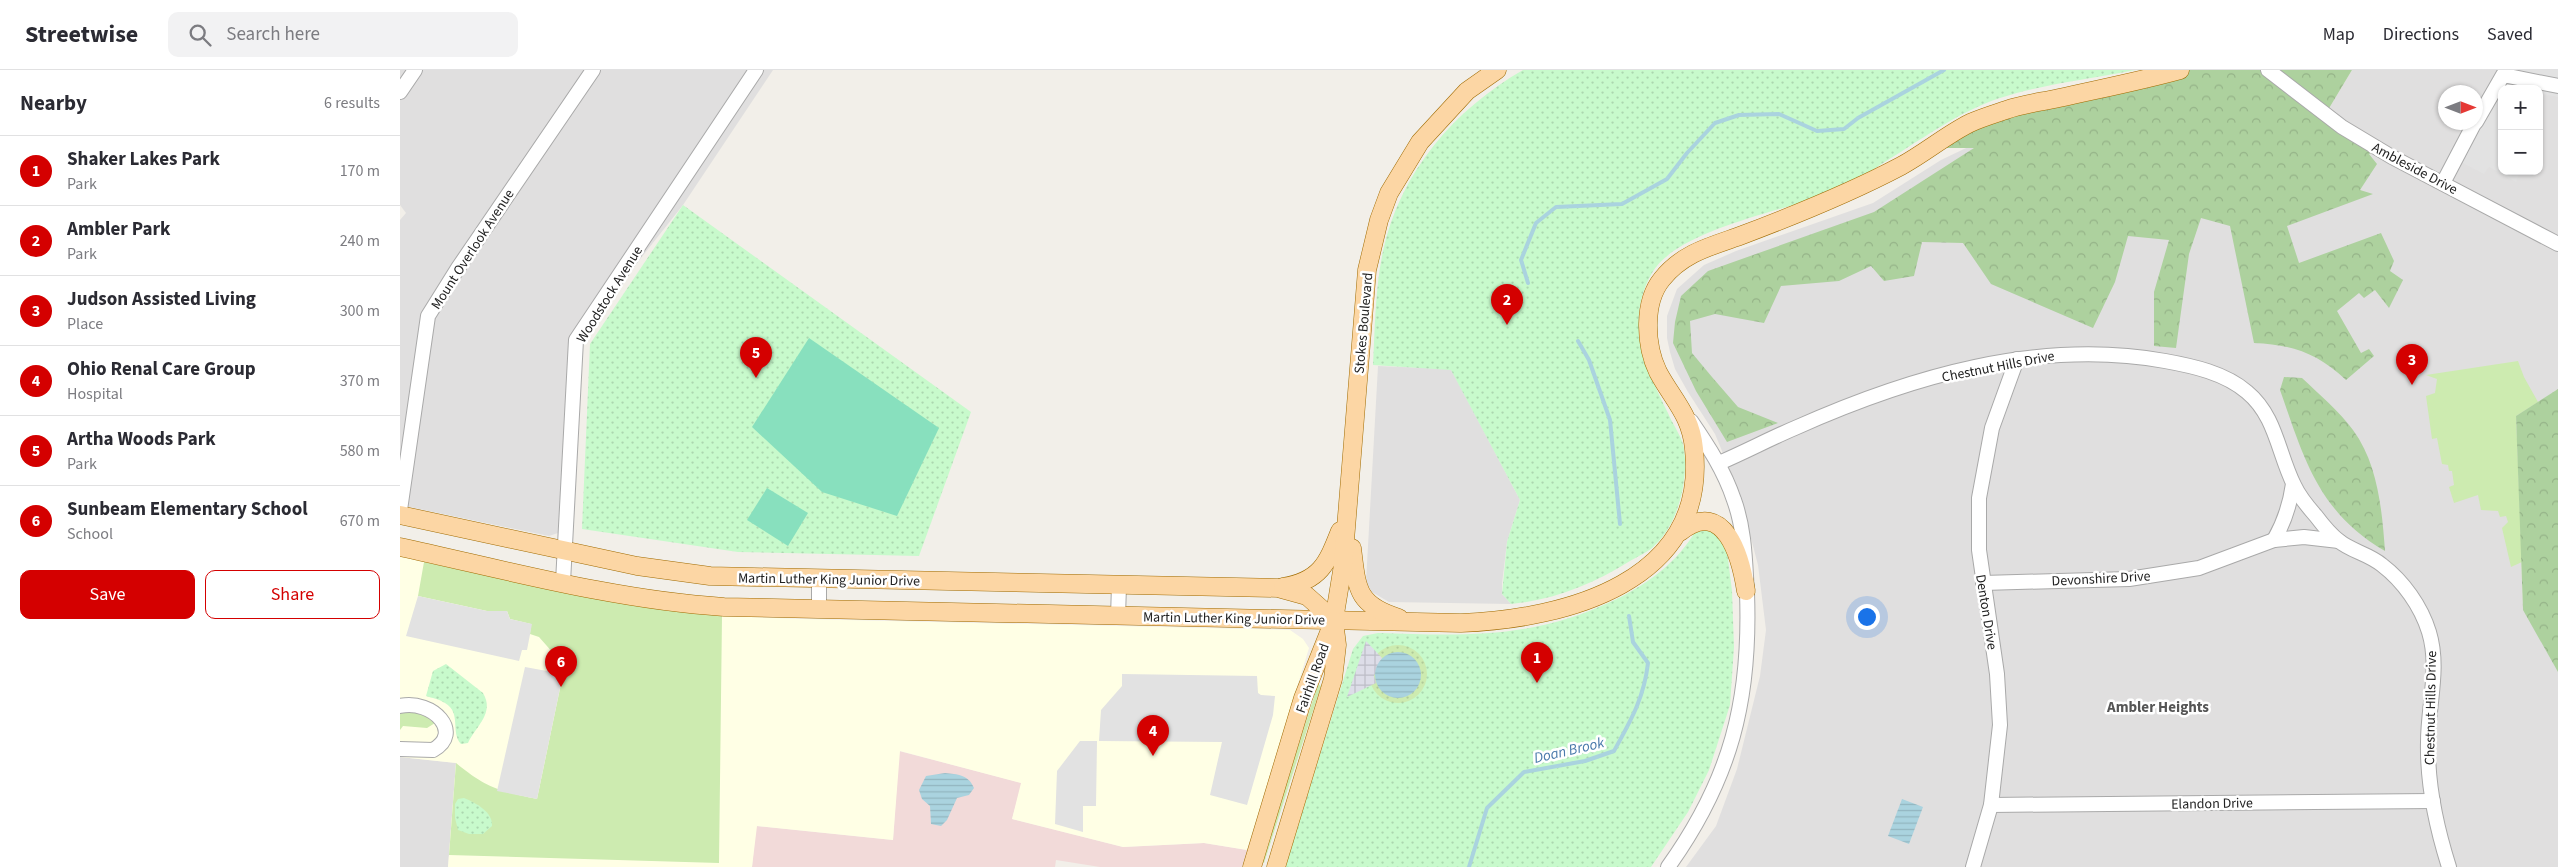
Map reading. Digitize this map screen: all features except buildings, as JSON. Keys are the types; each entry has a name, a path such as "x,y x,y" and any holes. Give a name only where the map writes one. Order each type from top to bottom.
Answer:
{"main road":[{"name":"Stokes Boulevard","path":"1334,620 1343,565 1367,270 1379,220 1389,193 1420,142 1467,91 1497,70"},
{"path":"1680,532 1694,482 1694,448 1684,410 1658,371 1649,334 1649,314 1653,292 1662,279 1686,256 1806,212 1903,165 1970,123 2009,109 2180,70"},
{"path":"1278,588 1298,584 1315,575 1330,558 1348,509"},
{"path":"1348,509 1355,576 1361,593 1370,606 1377,610 1414,622"},
{"name":"Martin Luther King Junior Drive","path":"400,515 637,566 710,576 1278,588 1307,596 1334,620"},
{"path":"1334,620 1501,622 1587,602 1637,576 1658,558 1680,532 1691,524 1702,522 1710,522 1724,530 1730,537 1743,570 1746,591"},
{"name":"Martin Luther King Junior Drive","path":"400,547 564,582 682,604 818,610 1334,620"},
{"name":"Fairhill Road","path":"1252,867 1303,698 1334,620"},
{"name":"Fairhill Road","path":"1276,867 1333,679 1337,645 1334,620"}],"street":[{"path":"400,92 415,70"},
{"name":"Mount Overlook Avenue","path":"400,510 428,316 458,268 593,70"},
{"name":"Woodstock Avenue","path":"564,582 576,340 756,70"},
{"name":"Ambleside Drive","path":"2268,70 2280,74 2342,127 2392,157 2558,244"},
{"path":"2483,109 2503,75 2558,86"},
{"path":"2443,183 2471,130"},
{"name":"Chestnut Hills Drive","path":"1719,463 1796,427 1893,389 1970,368 2017,359 2069,353 2120,355 2177,363 2230,380 2248,393 2265,411 2276,434 2293,484 2317,518 2339,541 2373,559 2389,572 2410,593 2428,627 2434,670 2428,745 2432,801 2449,867"},
{"name":"Denton Drive","path":"1973,867 1991,805 2000,725 1997,674 1983,583 1978,530 1979,498 1992,428 2017,359"},
{"path":"1668,867 1696,826 1719,778 1736,726 1748,647 1744,541 1735,501 1719,463 1684,410"},
{"path":"2274,540 2284,523 2291,504 2293,484"},
{"name":"Devonshire Drive","path":"1983,583 2129,579 2199,568 2274,540 2304,537 2339,541"},
{"path":"818,610 819,579"},
{"path":"1118,616 1119,586"},
{"path":"400,706 415,704 430,708 442,720 444,732 443,741 433,750 400,749"},
{"name":"Elandon Drive","path":"1991,805 2432,801"}],"shaded area":[{"path":"400,70 773,70 683,205 576,340 567,530 549,536 400,505 400,220 406,213 400,205"},
{"path":"2352,70 2558,70 2558,389 2516,417 2523,609 2558,596 2558,867 1686,867 1716,826 1737,769 1760,676 1766,630 1758,565 1739,492 1715,434 1675,369 1670,352 1667,338 1667,316 1677,289 1704,265 1736,251 1873,203 1941,160 1987,138 2325,115"},
{"path":"2496,70 2558,70 2558,97 2543,94 2543,85 2499,85 2490,83"},
{"path":"2498,92 2498,172 2489,167 2484,174 2461,162 2478,130 2483,130 2483,120"},
{"path":"2503,175 2519,175 2516,182"},
{"path":"1378,366 1451,369 1520,500 1507,542 1502,584 1502,594 1511,604 1389,602 1372,592 1366,582"},
{"path":"400,556 561,591 674,612 801,619 1290,630 1303,639 1309,648 1247,850 1204,843 1123,847 1012,819 1021,783 900,751 893,840 757,826 752,867 448,867 456,763 400,757"},
{"path":"418,596 487,611 507,611 510,619 532,624 527,650 522,650 519,661 406,636"},
{"path":"1366,641 1382,658 1374,676 1376,683 1347,697"},
{"path":"525,667 563,674 537,799 497,791"},
{"path":"1122,674 1257,676 1258,693 1275,696 1273,715 1247,805 1210,795 1222,742 1099,741 1101,710 1122,686"},
{"path":"1080,741 1097,741 1096,806 1083,806 1083,832 1055,824 1057,771"},
{"path":"899,751 1022,783 1012,819 1123,847 1204,843 1247,850 1242,867 1100,867 1056,860 1055,867 752,867 756,826 893,840"},
{"path":"400,757 456,763 448,867 400,867"}],"green space":[{"path":"1523,70 2135,70 2033,89 1984,104 1938,128 1851,185 1712,231 1686,243 1666,257 1652,273 1644,291 1639,327 1641,344 1652,379 1683,444 1685,456 1684,484 1676,512 1663,536 1647,552 1602,577 1573,590 1543,599 1511,604 1502,594 1507,542 1520,500 1451,370 1373,365 1380,265 1391,222 1402,195 1417,169 1453,124 1498,86"},
{"path":"2180,70 2352,70 2325,115 2379,149 2369,154 2377,164 2360,190 2373,194 2287,226 2299,263 2381,233 2394,261 2390,271 2403,280 2389,308 2375,290 2364,298 2359,293 2337,311 2361,353 2369,349 2374,356 2346,380 2325,363 2304,352 2293,348 2254,343 2230,226 2201,218 2189,254 2176,348 2154,346 2154,292 2169,240 2128,236 2115,282 2093,328 1991,284 1963,243 1922,242 1914,276 1884,281 1871,266 1839,281 1781,286 1764,323 1715,314 1690,321 1692,353 1712,377 1738,407 1778,423 1727,442 1696,391 1673,343 1675,322 1681,296 1708,271 1874,212 1974,148 1930,148 1970,123"},
{"path":"683,205 971,412 919,556 738,552 582,529 590,344"},
{"path":"809,338 939,428 897,516 822,492 752,427"},
{"path":"2518,361 2524,377 2538,402 2516,416 2522,562 2511,567 2502,528 2508,522 2506,516 2500,517 2498,511 2481,510 2478,495 2454,503 2449,487 2454,485 2452,471 2449,471 2448,465 2442,464 2437,438 2432,439 2426,396 2435,393 2437,379 2426,375"},
{"path":"2284,377 2302,378 2342,416 2361,443 2368,457 2377,488 2385,551 2362,536 2344,519 2316,481 2306,461 2280,390"},
{"path":"2558,389 2558,672 2523,610 2516,416"},
{"path":"767,488 808,513 788,546 747,520"},
{"path":"1715,528 1727,551 1732,591 1734,647 1730,705 1709,770 1688,812 1651,867 1285,867 1353,649 1363,636 1378,633 1442,635 1501,632 1559,621 1588,611 1630,592 1652,578 1671,562 1695,532"},
{"path":"424,562 535,586 647,607 722,616 719,863 449,855 456,763 494,787 537,799 563,674 553,672 554,654 539,637 530,634 531,624 510,619 507,611 487,611 418,596"},
{"path":"1398,645 1414,650 1422,658 1427,674 1422,690 1414,698 1398,703 1382,698 1374,690 1369,674 1374,658 1382,650"},
{"path":"446,664 483,693 486,700 486,713 468,743 461,744 458,739 455,717 450,707 440,700 426,696 433,671"},
{"path":"1318,684 1321,686 1264,863 1262,862 1263,857"},
{"path":"409,711 428,716 435,723 427,728 403,726 400,730 400,713"},
{"path":"464,798 478,805 490,816 492,826 483,834 469,834 458,830 455,818 455,804 458,799"}],"water":[{"path":"1393,652 1403,652 1417,662 1421,675 1417,688 1411,694 1403,698 1393,698 1379,688 1375,680 1375,670 1385,656"},
{"path":"945,773 966,778 974,788 969,795 957,798 947,820 941,826 931,824 930,806 922,799 919,790 926,776"},
{"path":"1902,799 1923,807 1909,844 1888,836"}],"waterway":[{"name":"Doan Brook","path":"1528,283 1521,260 1536,223 1556,207 1622,204 1667,179 1687,153 1715,123 1739,115 1779,114 1817,131 1844,129 1858,118 1944,70"},
{"path":"1578,341 1589,360 1610,420 1620,524"},
{"name":"Doan Brook","path":"1469,867 1487,808 1524,772 1585,761 1614,751 1640,698 1648,663 1633,642 1629,616"}],"place":[{"name":"Ambler Park","path":"1507,325"},
{"name":"Artha Woods Park","path":"756,378"},
{"name":"Judson Assisted Living","path":"2412,385"},
{"name":"Shaker Lakes Park","path":"1537,683"},
{"name":"Sunbeam Elementary School","path":"561,687"},
{"name":"Ohio Renal Care Group","path":"1153,756"}],"district":[{"name":"Ambler Heights","path":"2158,707"}]}
